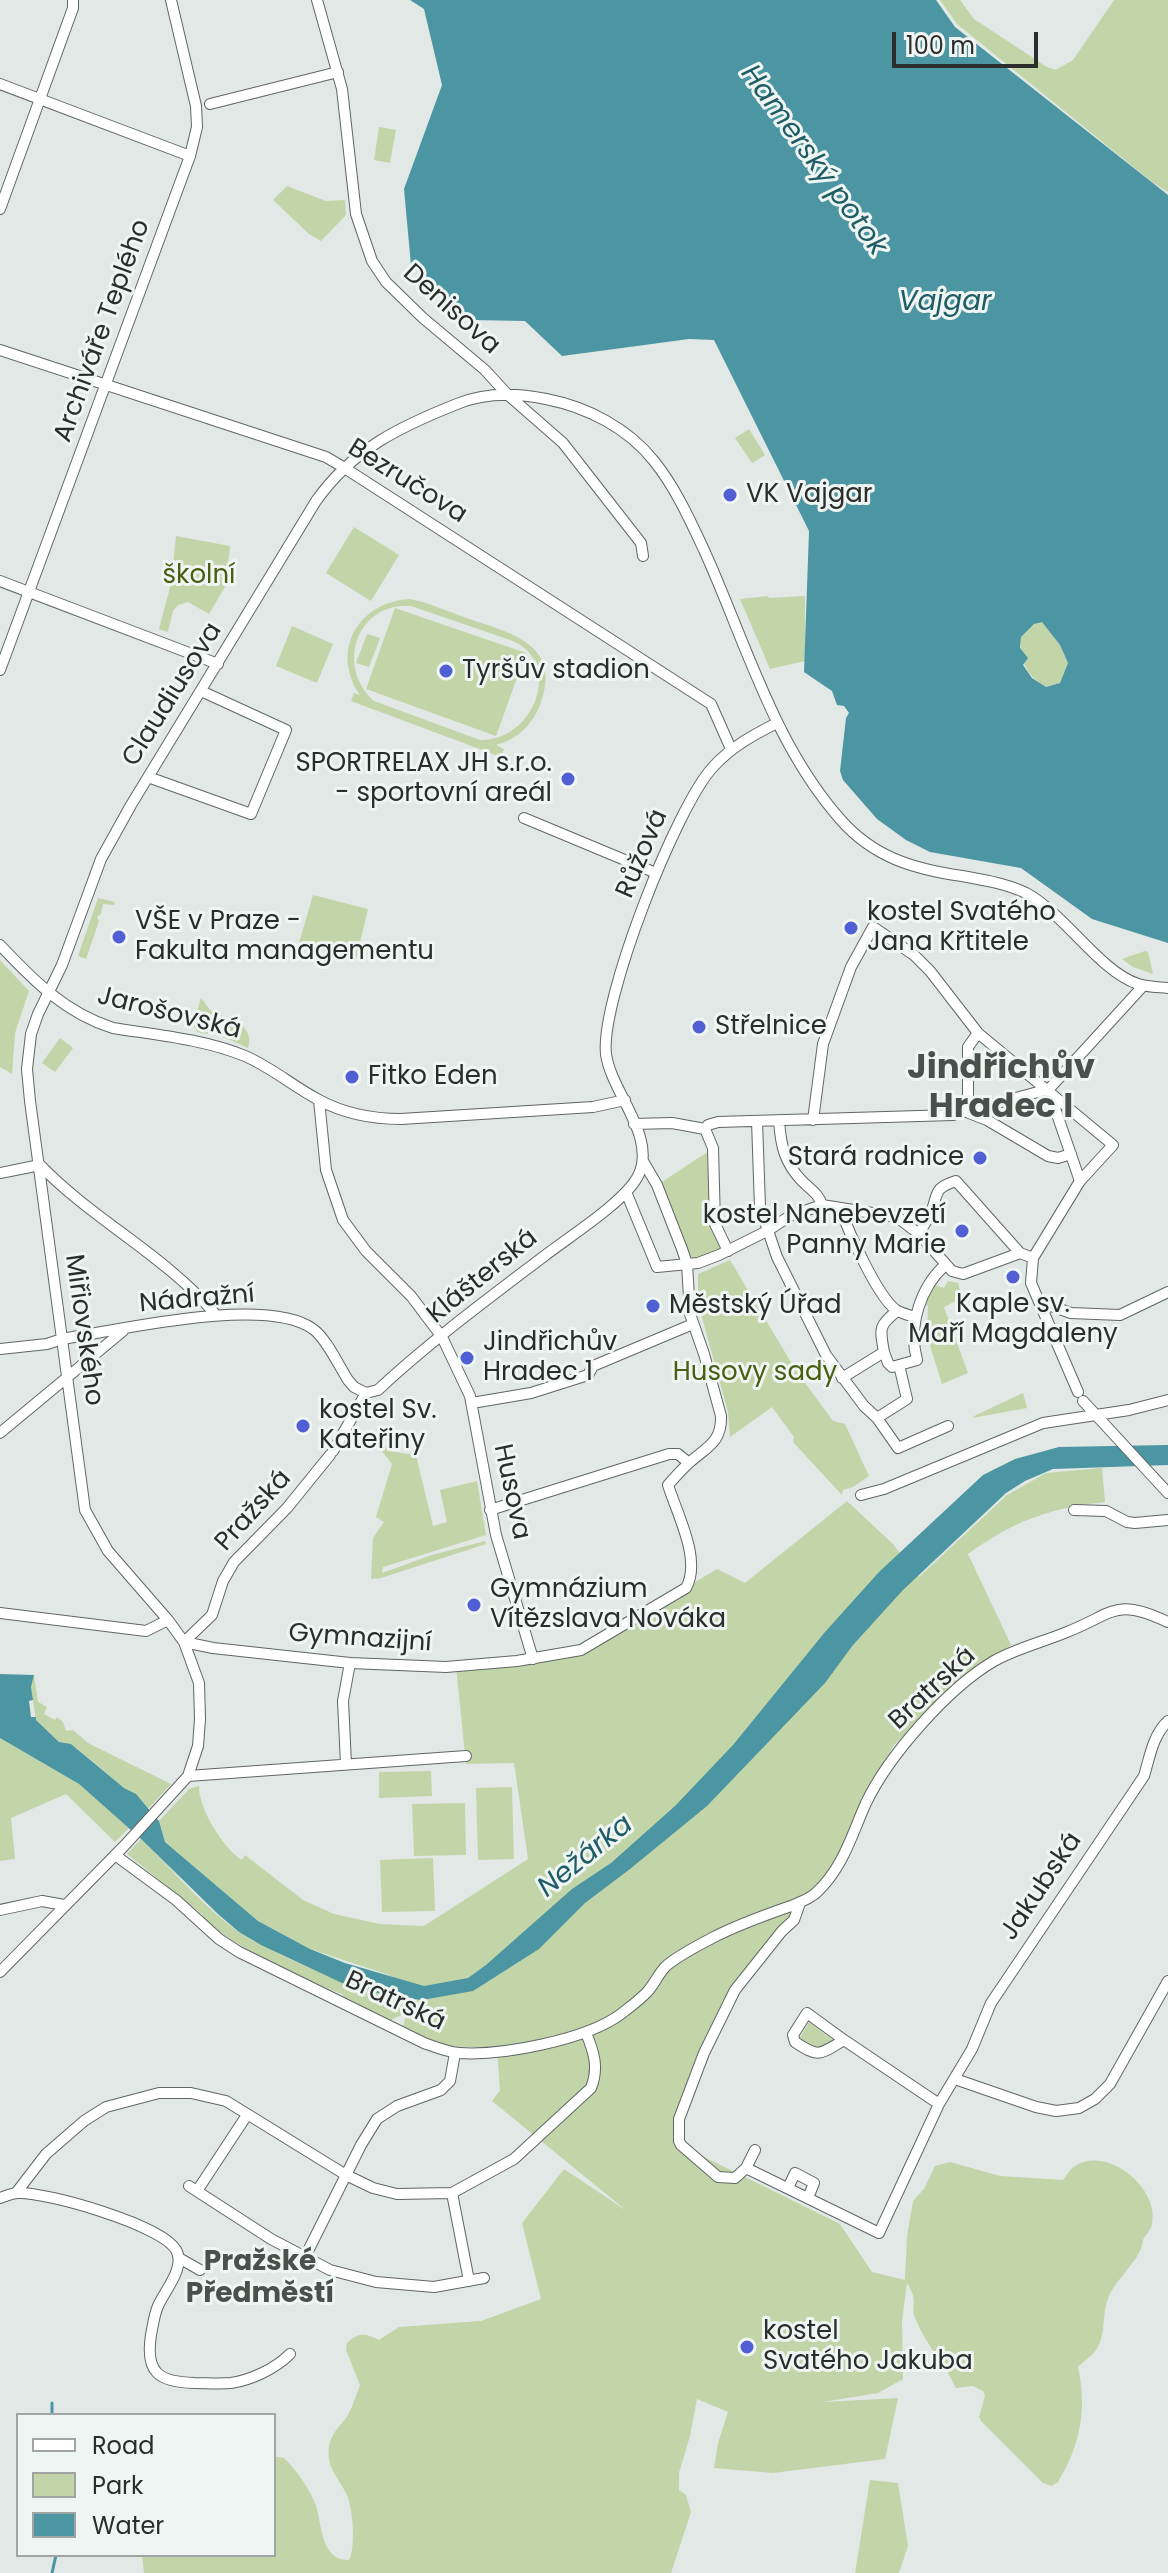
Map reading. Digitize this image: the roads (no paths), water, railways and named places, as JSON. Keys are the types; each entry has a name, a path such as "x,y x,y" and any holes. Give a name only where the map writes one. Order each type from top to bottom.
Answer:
{"street":[{"path":"0,209 73,8 73,0"},
{"name":"Archiváře Teplého","path":"0,670 190,156 197,127 196,106 171,0"},
{"name":"Denisova","path":"317,0 342,89 356,214 372,261 386,282 423,318 485,370 507,394 563,443 641,543 643,556"},
{"path":"210,104 338,72"},
{"path":"0,84 190,156"},
{"name":"Bezručova","path":"0,350 326,457 711,704 731,749"},
{"name":"Claudiusova","path":"48,994 62,965 101,859 316,501 343,467 358,454 428,416 469,399 507,394 579,407 615,426 655,461 690,520 777,723 839,819 873,849 909,866 997,882 1027,894 1045,906 1127,979 1143,986"},
{"path":"0,581 218,664"},
{"path":"148,777 251,814 286,730 201,691"},
{"name":"Růžová","path":"625,1100 607,1057 607,1040 618,985 656,873 670,839 711,768 731,749 777,723"},
{"path":"524,818 656,873"},
{"path":"813,1120 823,1044 851,967 873,927 914,955 930,971 978,1033 1113,1145 1080,1181 1033,1258 1031,1283 1080,1396 1168,1493"},
{"name":"Jarošovská","path":"0,945 48,994 97,1023 211,1043 248,1057 319,1100 356,1115 401,1119 593,1107 625,1100"},
{"path":"705,1129 718,1122 968,1112 1049,1089 1143,986 1168,988"},
{"name":"Miřiovského","path":"48,994 34,1023 27,1053 28,1083 85,1510 108,1551 184,1642"},
{"path":"968,1112 968,1047 978,1033"},
{"path":"1049,1089 1080,1181"},
{"name":"Husova","path":"319,1100 326,1170 343,1220 366,1251 411,1296 442,1337 472,1403 490,1510 533,1659"},
{"path":"625,1100 642,1149 643,1161 636,1180 626,1192 657,1267 698,1263 728,1251 790,1216 822,1205 897,1217 919,1234 945,1265 963,1274 1020,1253"},
{"path":"968,1112 1048,1156 1058,1158 1071,1154"},
{"path":"757,1121 759,1199 767,1231 826,1355 898,1448 948,1426"},
{"path":"779,1121 782,1152 800,1179 820,1197 822,1205"},
{"path":"634,1124 672,1123 705,1129"},
{"path":"705,1129 713,1148 715,1224 728,1251"},
{"path":"490,1510 669,1454 678,1454 689,1463 712,1445 721,1427 708,1367 688,1305 687,1264 657,1185 643,1161"},
{"path":"0,1173 40,1165 67,1191 137,1242 216,1315"},
{"path":"919,1234 931,1214 938,1190 956,1181 1020,1253 1033,1258"},
{"path":"45,1211 54,1195 67,1191"},
{"name":"Klášterská","path":"366,1393 378,1390 626,1192"},
{"path":"840,1209 886,1299 897,1311 914,1317"},
{"path":"897,1311 882,1322 880,1332 884,1352 892,1367 917,1360 914,1317 937,1273 945,1265"},
{"path":"1040,1302 1071,1313 1120,1315 1168,1292"},
{"name":"Nádražní","path":"0,1349 216,1315 270,1316 305,1324 316,1331 354,1387 366,1393"},
{"path":"472,1403 531,1393 588,1375 593,1366 693,1324"},
{"path":"0,1433 124,1329"},
{"path":"842,1378 884,1352"},
{"path":"877,1418 907,1399 899,1365"},
{"name":"Pražská","path":"184,1642 212,1615 223,1581 234,1562 287,1508 331,1453 366,1393"},
{"path":"861,1495 884,1489 1031,1427 1168,1400"},
{"name":"Gymnazijní","path":"184,1642 350,1663 446,1667 533,1659 581,1650 686,1588 692,1573 691,1552 668,1485 689,1463"},
{"path":"1074,1510 1106,1511 1135,1523 1168,1520"},
{"name":"Bratrská","path":"118,1853 219,1939 239,1952 424,2043 455,2053 496,2053 586,2033 618,2016 648,1991 665,1967 685,1954 742,1924 800,1903 816,1893 832,1875 852,1839 867,1802 907,1740 963,1685 992,1662 1069,1631 1108,1611 1145,1611 1168,1622"},
{"path":"0,1613 146,1631 168,1620"},
{"path":"0,1972 118,1853 188,1776 198,1746 200,1696 193,1662 184,1642"},
{"path":"346,1764 343,1701 350,1663"},
{"name":"Jakubská","path":"746,2168 879,2233 939,2104 972,2049 991,2003 1144,1776 1155,1740 1168,1721"},
{"path":"188,1776 466,1756"},
{"path":"0,1910 42,1901 64,1905"},
{"name":"Bratrská","path":"746,2168 735,2178 718,2177 681,2145 679,2119 704,2053 735,1990 794,1920 800,1903"},
{"path":"955,2079 1036,2107 1056,2111 1079,2108 1095,2099 1110,2084 1168,1981"},
{"path":"844,2040 820,2054 813,2054 795,2042 793,2035 807,2013 939,2104"},
{"path":"16,2193 46,2154 106,2107 159,2093 191,2093 226,2101 346,2175 373,2188 397,2194 452,2193 514,2159 591,2088 596,2075 594,2054 586,2033"},
{"path":"305,2257 377,2119 397,2106 441,2090 450,2081 455,2053"},
{"path":"247,2115 193,2188 271,2239 330,2270 376,2282 434,2287 484,2278"},
{"path":"746,2168 755,2150"},
{"path":"788,2188 795,2173 814,2183 808,2198"},
{"path":"0,2198 16,2193 42,2195 110,2213 176,2249 179,2258 177,2268 157,2309 150,2343 151,2360 160,2376 177,2382 240,2381 268,2370 290,2354"},
{"path":"452,2193 469,2281"},
{"path":"179,2258 200,2270"}],"water":[{"name":"Vajgar","path":"410,0 936,0 955,27 1168,195 1168,943 1092,919 1021,868 930,852 906,840 877,819 843,780 840,771 849,713 844,706 837,705 832,691 804,672 809,531 714,340 689,339 562,356 525,321 470,320 411,265 404,189 442,85 424,9","holes":["1042,622 1060,645 1068,663 1060,683 1046,687 1032,678 1023,665 1028,658 1020,648 1021,637 1034,624"]},
{"path":"1168,1445 1168,1465 1053,1469 1006,1493 903,1590 853,1645 825,1683 707,1806 585,1903 539,1949 473,1991 422,2000 389,1996 342,1983 261,1945 219,1915 79,1784 0,1738 0,1674 34,1675 31,1687 33,1700 29,1701 31,1717 36,1717 59,1742 71,1744 124,1788 136,1794 159,1821 165,1842 258,1921 310,1949 345,1963 424,1986 468,1978 572,1889 611,1863 675,1806 733,1745 825,1632 879,1572 983,1475 1015,1459 1059,1447"}],"waterway":[{"path":"52,2403 52,2413"},
{"path":"52,2573 56,2557"}],"place":[{"name":"VK Vajgar","path":"730,495"},
{"name":"Tyršův stadion","path":"446,671"},
{"name":"SPORTRELAX JH s.r.o. - sportovní areál","path":"568,779"},
{"name":"kostel Svatého Jana Křtitele","path":"851,928"},
{"name":"VŠE v Praze - Fakulta managementu","path":"119,937"},
{"name":"Střelnice","path":"699,1027"},
{"name":"Fitko Eden","path":"352,1077"},
{"name":"Stará radnice","path":"980,1158"},
{"name":"kostel Nanebevzetí Panny Marie","path":"962,1231"},
{"name":"Kaple sv. Maří Magdaleny","path":"1013,1277"},
{"name":"Městský Úřad","path":"653,1306"},
{"name":"Jindřichův Hradec 1","path":"467,1358"},
{"name":"kostel Sv. Kateřiny","path":"303,1426"},
{"name":"Gymnázium Vítězslava Nováka","path":"474,1605"},
{"name":"kostel Svatého Jakuba","path":"747,2347"}],"district":[{"name":"Jindřichův Hradec I","path":"1001,1088"},
{"name":"Pražské Předměstí","path":"260,2279"}],"water label":[{"name":"Hamerský potok","path":"813,161"},
{"name":"Nežárka","path":"586,1857"}],"park label":[{"name":"školní","path":"199,576"},
{"name":"Husovy sady","path":"755,1373"}]}
